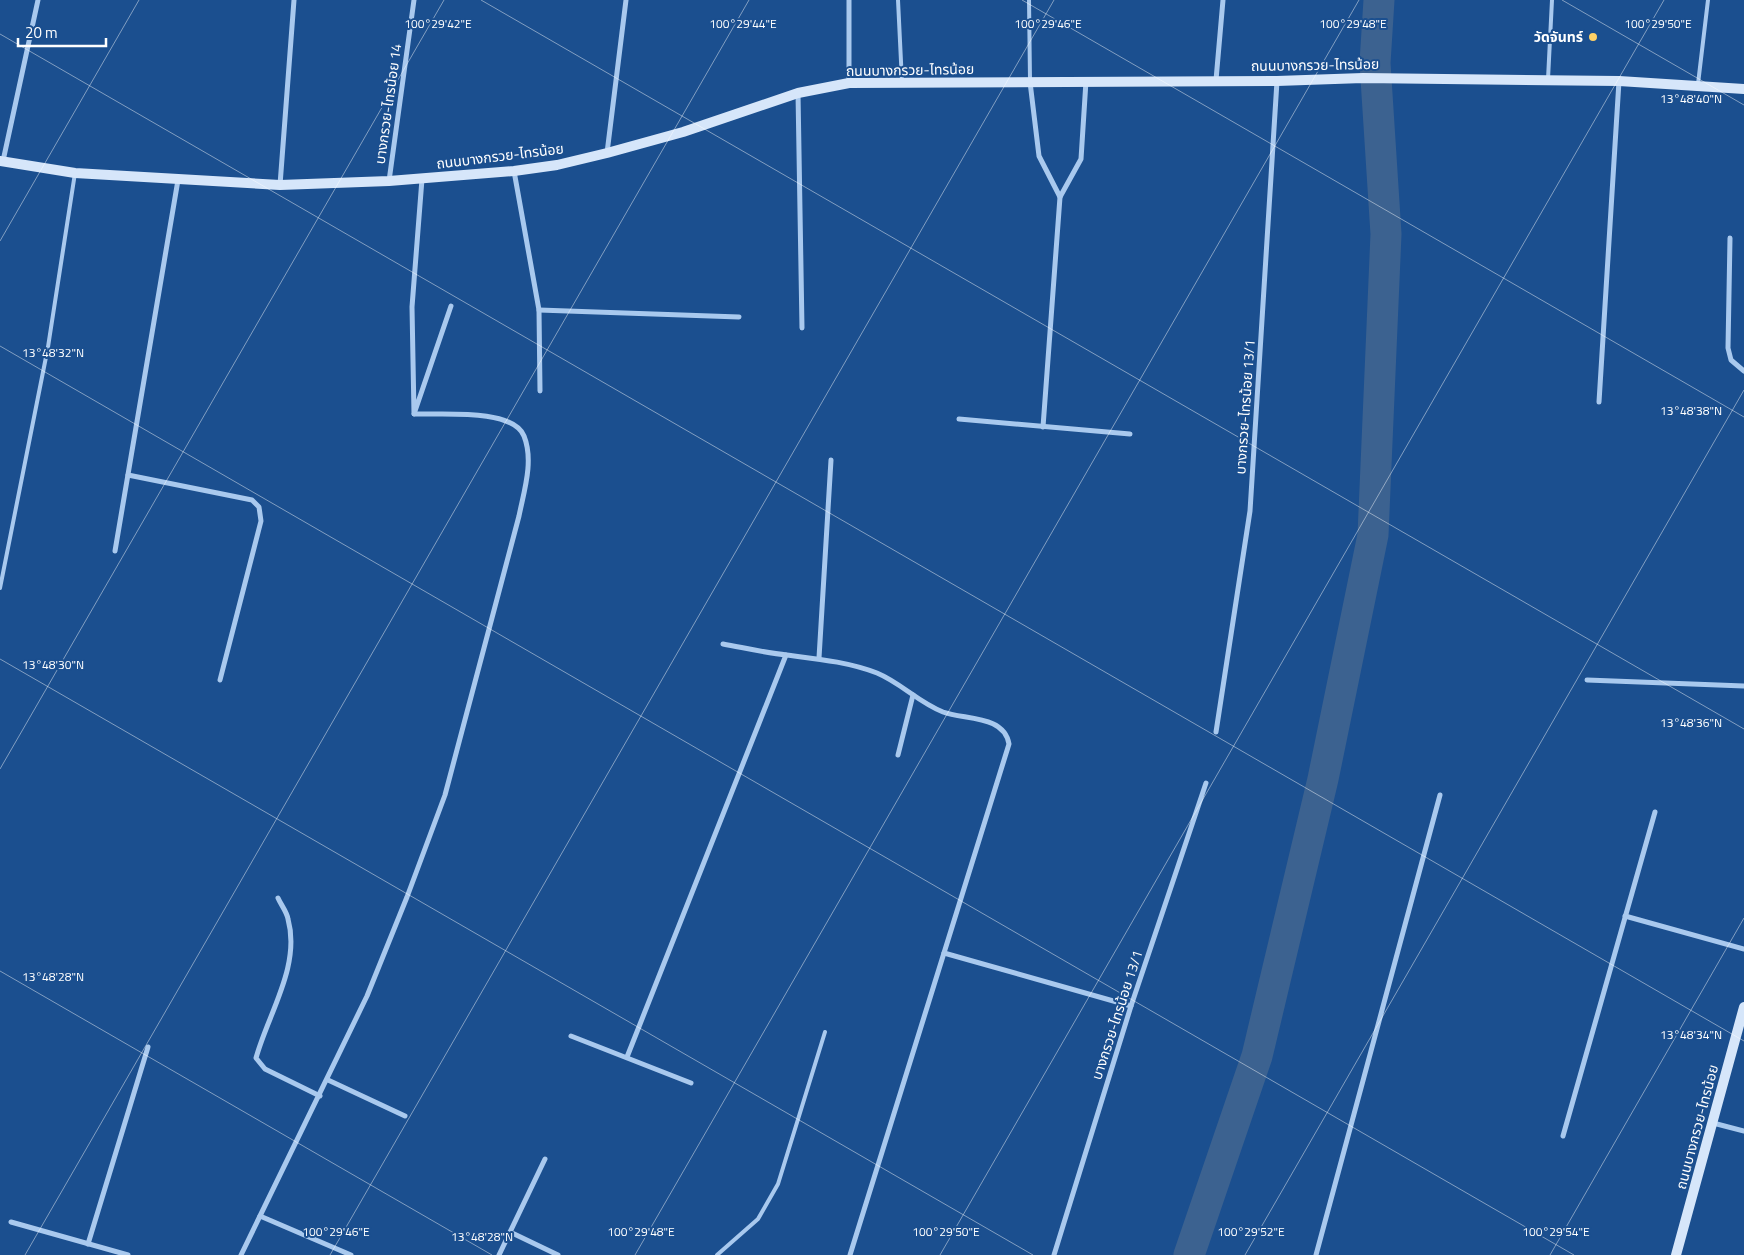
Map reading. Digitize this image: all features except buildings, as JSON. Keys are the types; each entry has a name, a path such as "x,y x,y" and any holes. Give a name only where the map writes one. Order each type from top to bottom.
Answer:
{"main road":[{"name":"ถนนบางกรวย-ไทรน้อย","path":"2,161 75,173 280,185 389,181 514,171 557,165 607,153 683,132 798,93 849,83 1277,81 1408,78 1619,81 1698,84 1744,89"},
{"name":"ถนนบางกรวย-ไทรน้อย","path":"1676,1255 1744,1007"}],"street":[{"path":"2,161 38,0"},
{"path":"280,185 294,0"},
{"name":"บางกรวย-ไทรน้อย 14","path":"389,181 414,0"},
{"path":"607,153 626,0"},
{"path":"848,0 849,83"},
{"path":"1216,80 1223,0"},
{"path":"1043,426 1060,197 1081,159 1086,81"},
{"name":"บางกรวย-ไทรน้อย 13/1","path":"1216,732 1250,511 1277,81"},
{"path":"1599,402 1619,81"},
{"path":"1030,82 1039,156 1060,197"},
{"path":"798,93 802,328"},
{"path":"514,171 539,310 540,392"},
{"path":"414,414 412,307 422,179"},
{"path":"115,551 178,180"},
{"path":"1730,238 1728,348 1731,360 1744,371"},
{"path":"414,414 451,306"},
{"path":"539,310 738,316"},
{"path":"242,1255 367,996 445,795 512,544 527,478 528,455 524,435 516,425 504,419 484,416 414,414"},
{"path":"959,419 1130,434"},
{"path":"819,658 831,460"},
{"path":"128,475 252,500 259,507 261,521 220,680"},
{"path":"723,644 786,655 819,658 876,673 894,682 927,705 945,713 985,721 1001,728 1008,734 1009,744 850,1255"},
{"path":"627,1057 786,655"},
{"path":"1587,680 1744,686"},
{"path":"898,755 912,695"},
{"name":"บางกรวย-ไทรน้อย 13/1","path":"1054,1255 1131,1006 1206,783"},
{"path":"1316,1255 1440,795"},
{"path":"1563,1136 1654,812"},
{"path":"278,898 288,918 292,941 288,968 256,1058 265,1069 320,1096"},
{"path":"1625,916 1744,949"},
{"path":"944,953 1131,1006"},
{"path":"571,1036 692,1083"},
{"path":"88,1244 148,1047"},
{"path":"328,1080 405,1116"},
{"path":"1712,1122 1744,1131"},
{"path":"500,1255 545,1159"},
{"path":"260,1216 351,1255"},
{"path":"11,1222 128,1255"},
{"path":"510,1232 558,1255"}],"lane":[{"path":"898,0 902,82"},
{"path":"1029,0 1030,82"},
{"path":"1548,81 1552,0"},
{"path":"1698,84 1708,0"},
{"path":"0,588 48,347 75,173"},
{"path":"717,1255 758,1219 778,1184 824,1032"}],"waterway":[{"path":"1189,1255 1257,1056 1323,779 1373,535 1386,234 1375,63 1379,0"}],"place":[{"name":"วัดจันทร์","path":"1593,37"}]}
